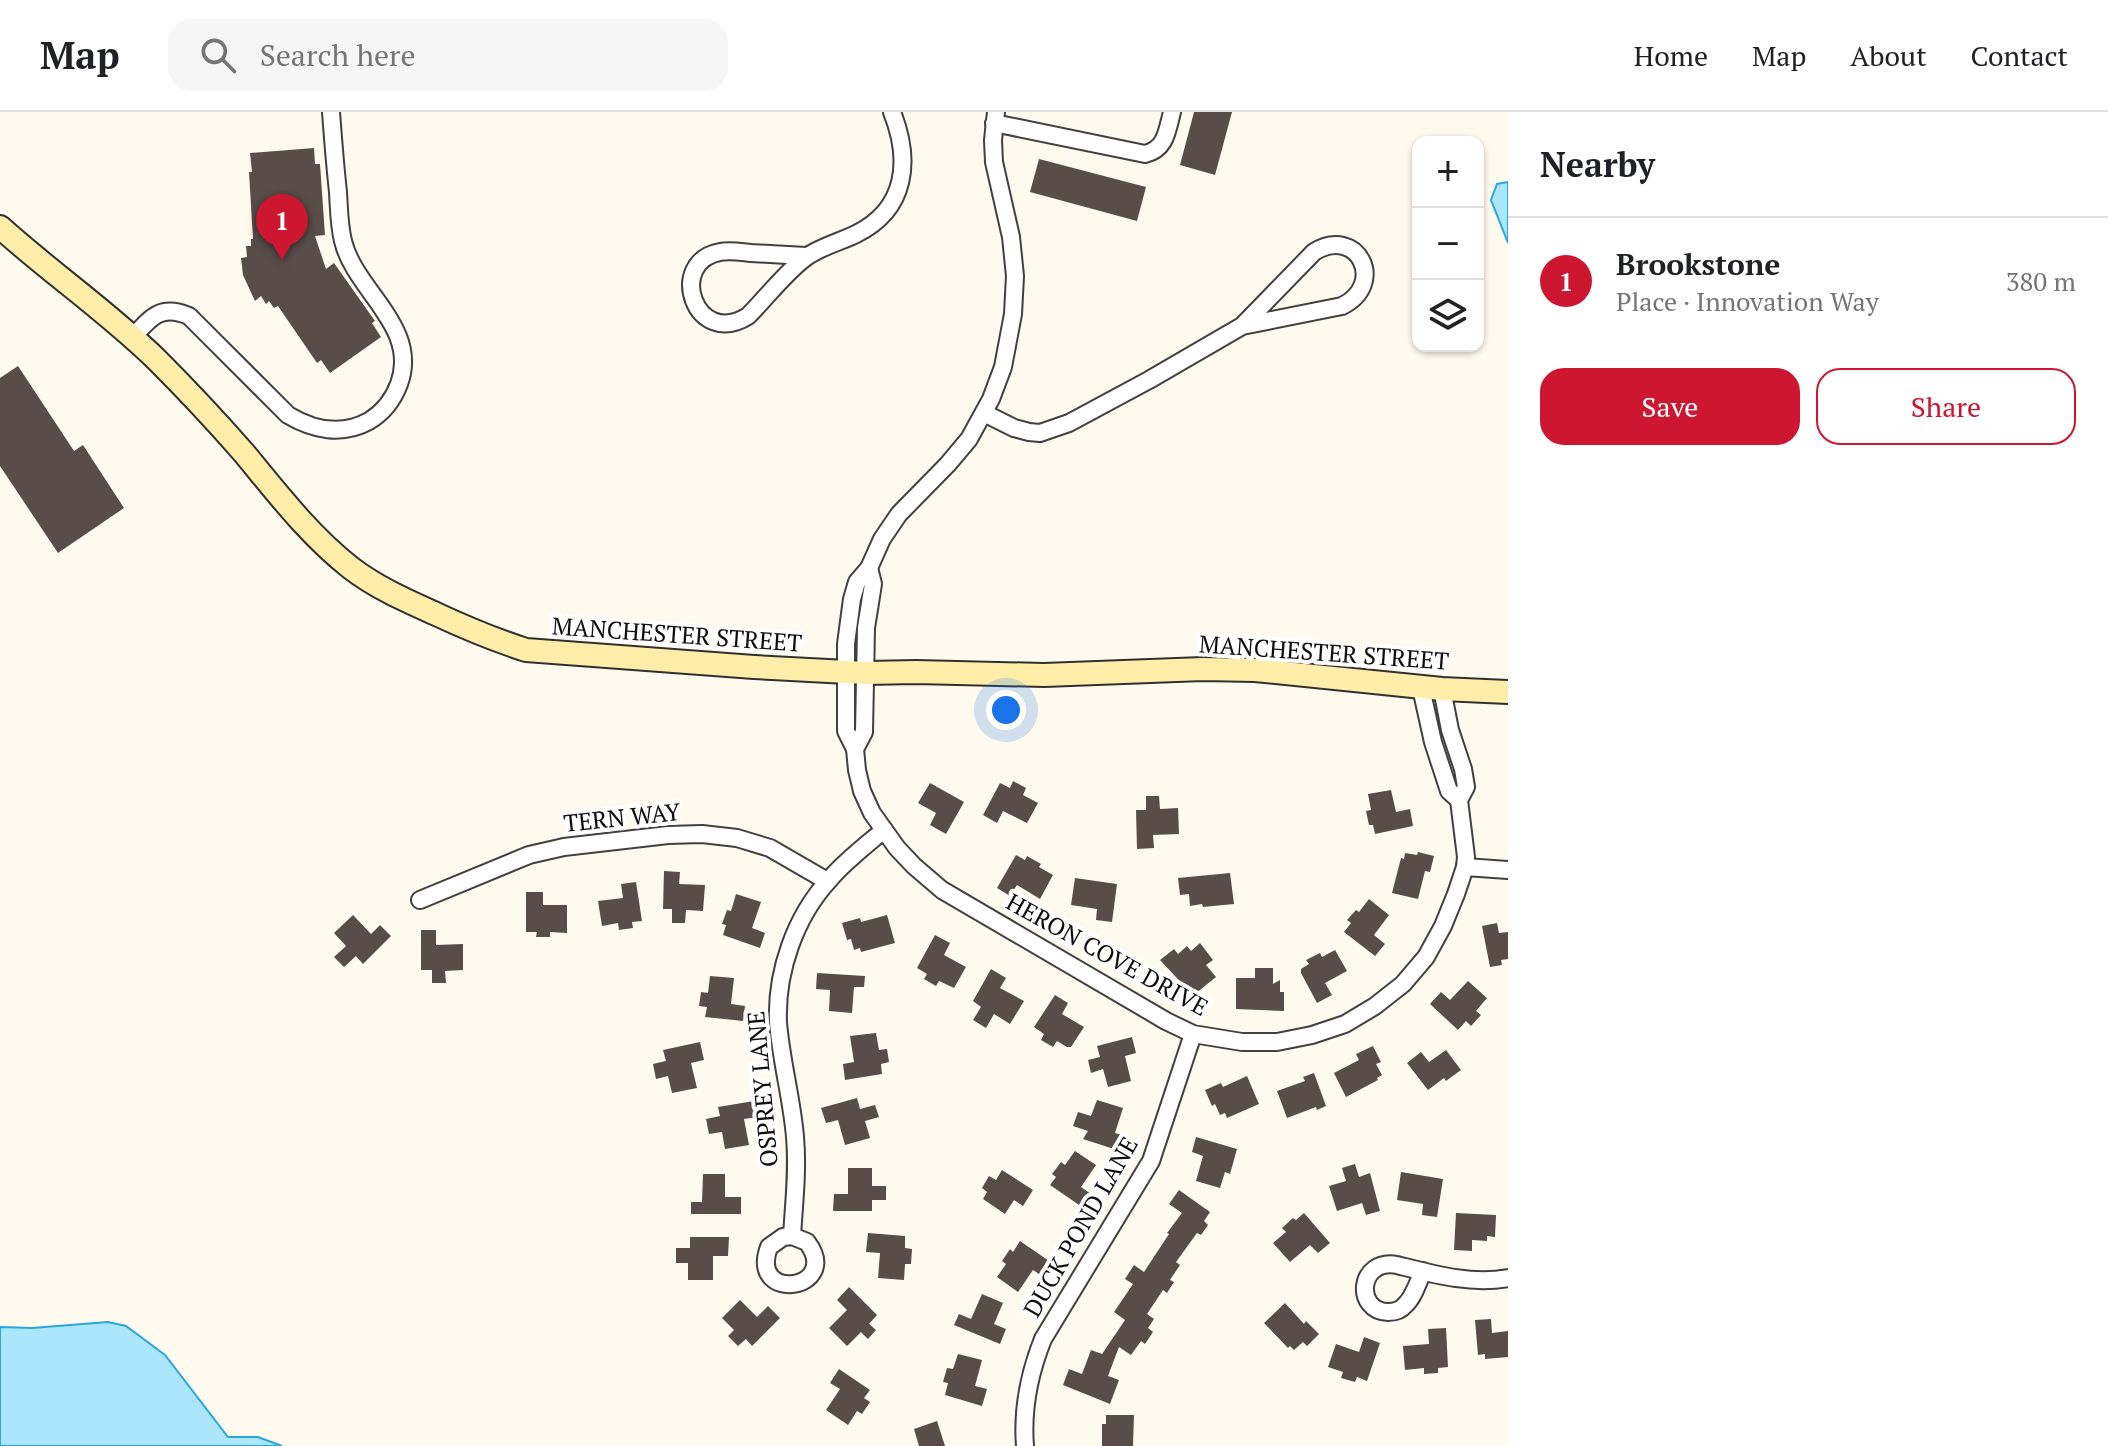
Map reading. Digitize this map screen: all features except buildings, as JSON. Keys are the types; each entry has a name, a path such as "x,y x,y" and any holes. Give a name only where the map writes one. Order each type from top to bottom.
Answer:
{"street":[{"path":"133,337 164,310 189,316 288,415 318,429 355,427 388,406 402,377 401,342 353,265 343,241 331,112"},
{"path":"806,256 716,253 694,271 691,285 693,300 700,312 712,320 727,323 742,320 806,256 866,229 883,214 900,184 904,162 901,139 892,112"},
{"path":"1172,112 1164,141 1154,152 1145,154 995,117 994,162 1011,237 1015,295 1003,367 984,413 1029,432 1040,433 1069,423 1242,326 1314,252 1336,244 1354,250 1361,258 1365,276 1352,301 1342,306 1242,326"},
{"name":"MANCHESTER STREET","path":"0,227 133,337 214,420 311,531 351,568 412,603 492,639 526,650 856,672 1044,675 1203,669 1290,672 1431,688 1508,692"},
{"name":"HERON COVE DRIVE","path":"984,413 969,439 890,526 869,568 873,584 856,672 864,732 855,749 862,791 884,830 914,866 942,890 1193,1034 1242,1042 1277,1042 1345,1024 1403,984 1426,957 1443,926 1465,867 1459,800 1466,787 1463,769 1447,719 1431,688"},
{"name":"OSPREY LANE","path":"792,1236 796,1142 780,1038 779,994 784,968 806,911 827,881 884,830"},
{"name":"TERN WAY","path":"420,900 529,855 598,843 679,835 737,838 770,848 827,881"},
{"path":"1465,867 1508,870"},
{"name":"DUCK POND LANE","path":"1025,1446 1027,1386 1043,1339 1151,1161 1193,1034"},
{"path":"1423,1271 1475,1280 1508,1278"}],"water":[{"path":"1508,182 1508,243 1491,200 1497,184"},
{"path":"108,1322 126,1326 165,1355 228,1437 258,1437 282,1446 0,1446 0,1327 32,1328"}],"place":[{"name":"Brookstone","path":"282,260"}]}
